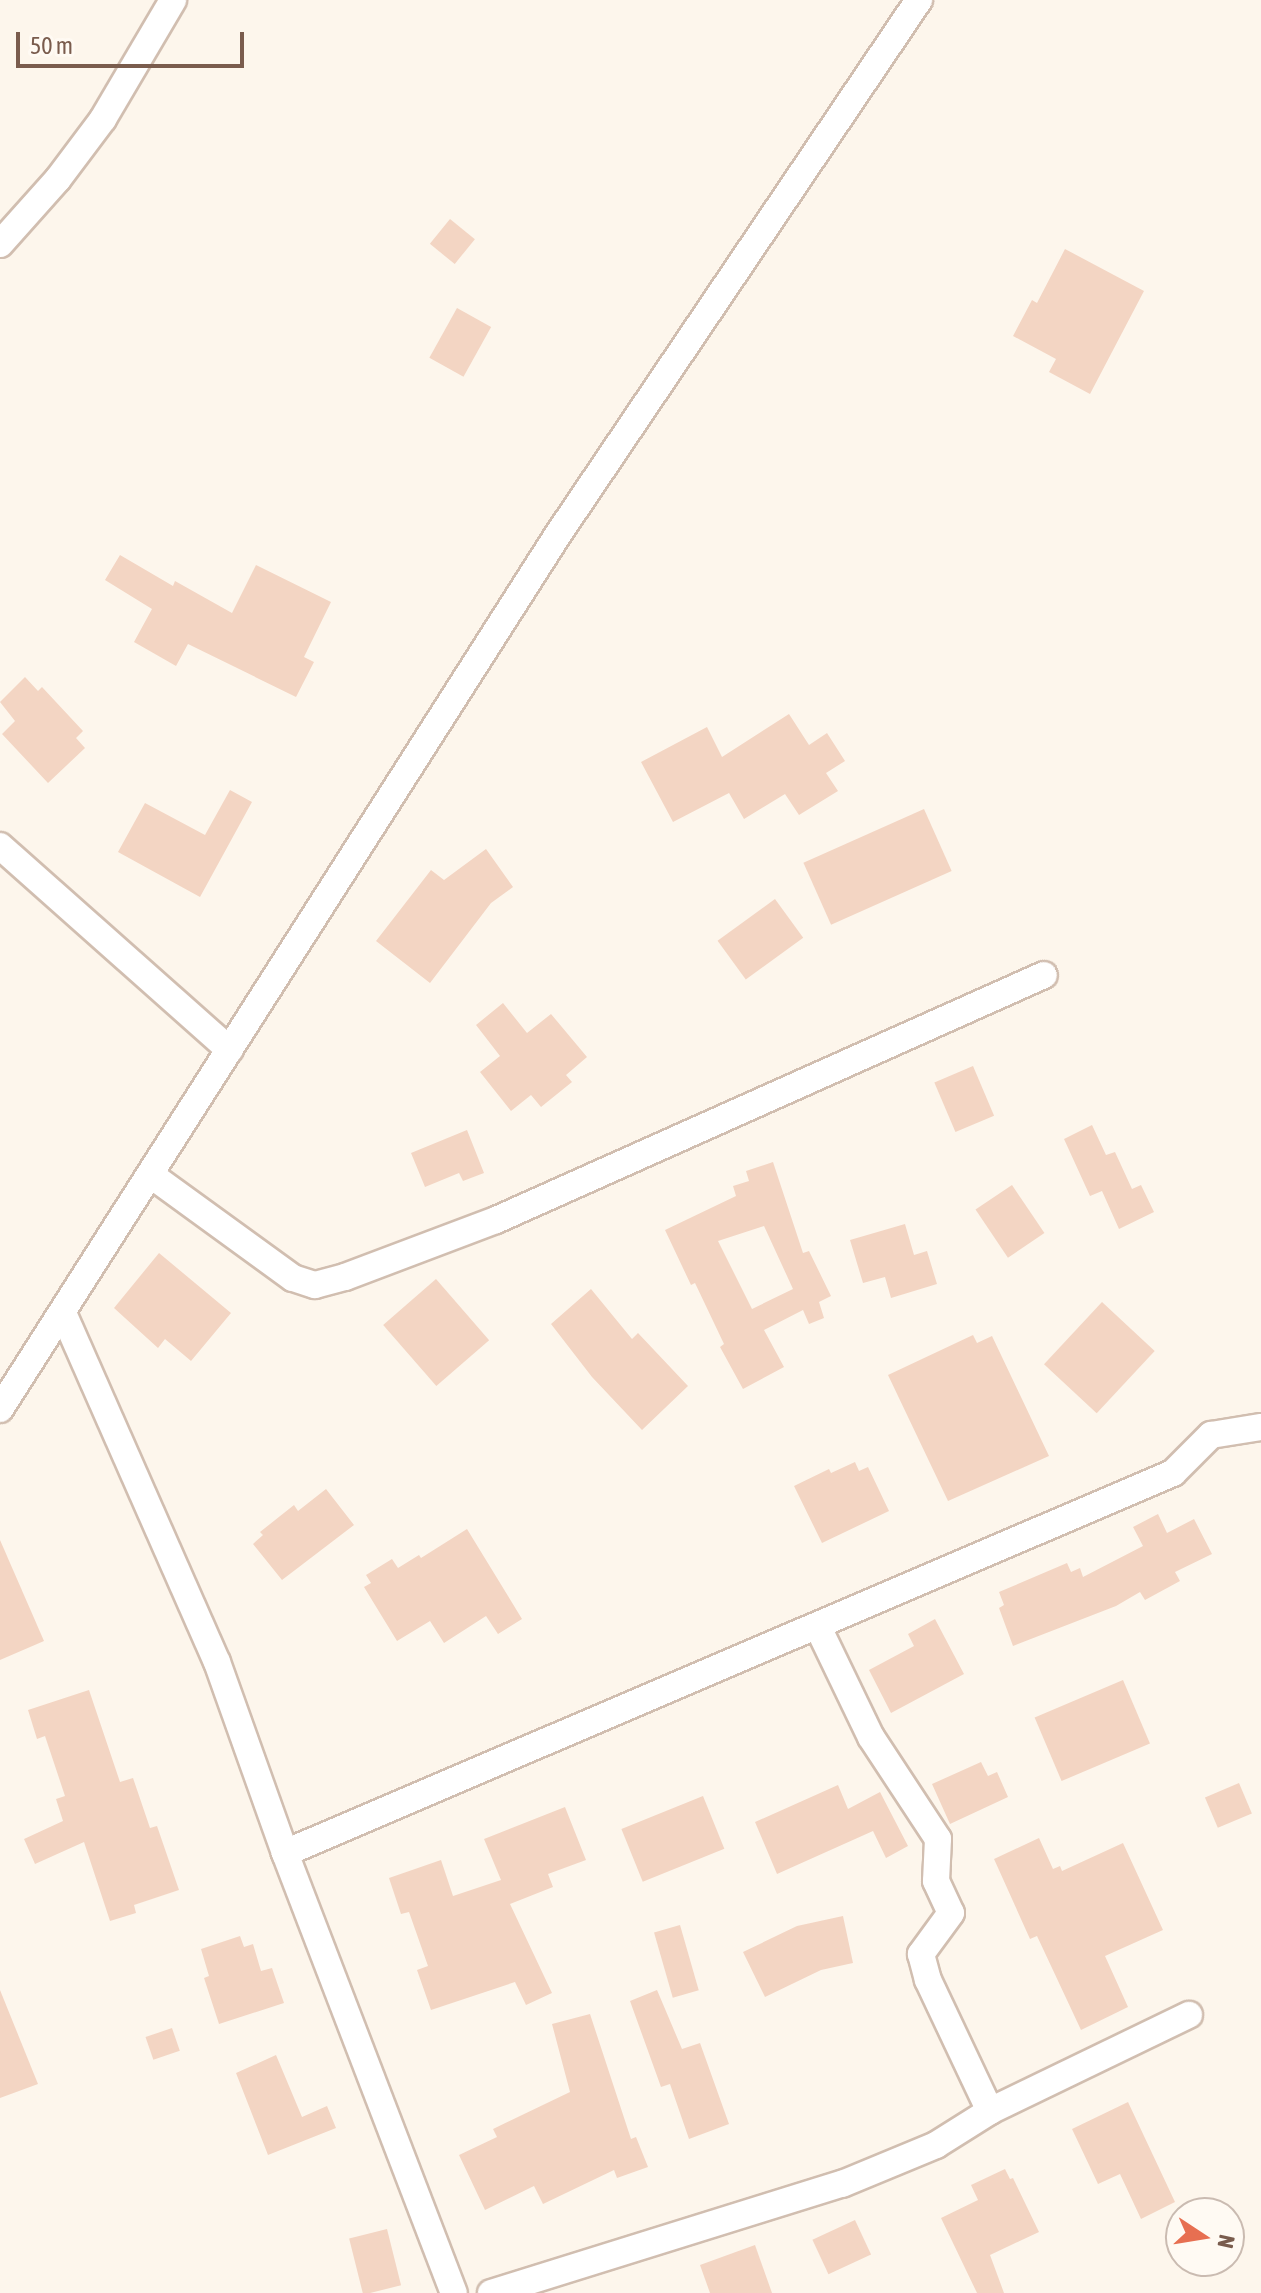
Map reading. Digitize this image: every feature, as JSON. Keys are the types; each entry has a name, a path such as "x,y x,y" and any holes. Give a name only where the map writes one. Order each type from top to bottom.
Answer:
{"street":[{"path":"0,244 58,179 103,119 173,0"},
{"path":"0,1409 557,536 919,0"},
{"path":"0,846 230,1050"},
{"path":"151,1175 293,1278 315,1285 345,1277 496,1220 1044,975"},
{"path":"63,1313 217,1662 285,1853 454,2293"},
{"path":"285,1853 1173,1473 1211,1435 1261,1427"},
{"path":"818,1627 871,1737 938,1839 936,1881 951,1913 921,1954 928,1980 990,2111"},
{"path":"491,2293 842,2184 936,2145 990,2111 1189,2015"}],"building":[{"path":"450,219 475,239 455,264 430,244"},
{"path":"1065,249 1144,291 1090,394 1049,372 1056,359 1013,336 1032,300 1037,303"},
{"path":"457,308 491,327 463,377 429,358"},
{"path":"120,555 173,586 175,581 232,613 256,565 331,602 304,657 314,662 296,697 188,644 176,666 134,642 152,609 105,580"},
{"path":"25,677 38,691 42,687 83,731 76,738 85,748 48,783 2,734 15,721 0,702"},
{"path":"789,714 809,745 827,733 845,761 826,773 838,791 799,815 785,794 744,819 729,793 673,822 641,762 707,727 722,757"},
{"path":"230,790 252,802 200,897 118,852 145,803 205,835"},
{"path":"924,809 952,871 831,925 803,863"},
{"path":"486,849 513,887 491,903 430,983 376,941 431,870 444,880"},
{"path":"775,899 803,938 746,980 718,941"},
{"path":"503,1003 527,1033 551,1014 587,1057 566,1075 572,1082 541,1107 531,1095 511,1111 480,1072 500,1056 476,1025"},
{"path":"973,1066 994,1116 955,1132 934,1082"},
{"path":"1092,1125 1106,1155 1115,1152 1132,1189 1141,1185 1154,1212 1119,1229 1102,1191 1090,1196 1064,1139"},
{"path":"467,1130 484,1173 463,1181 459,1173 425,1187 411,1153"},
{"path":"773,1162 803,1253 809,1251 831,1296 819,1302 824,1318 809,1324 803,1310 764,1330 784,1367 743,1389 720,1347 724,1344 695,1283 691,1285 665,1230 736,1196 733,1186 749,1181 746,1171","holes":["764,1226 793,1289 752,1309 718,1241"]},
{"path":"1012,1185 1044,1233 1008,1258 976,1210"},
{"path":"905,1224 914,1255 927,1251 937,1284 891,1298 885,1277 863,1283 850,1240"},
{"path":"159,1253 231,1313 191,1361 165,1339 158,1348 114,1308"},
{"path":"436,1279 489,1340 436,1386 383,1325"},
{"path":"591,1289 632,1339 638,1333 688,1386 642,1430 592,1377 551,1324"},
{"path":"1102,1302 1155,1351 1097,1413 1044,1364"},
{"path":"973,1335 977,1343 992,1336 1049,1456 948,1501 888,1375"},
{"path":"855,1462 859,1471 868,1467 889,1511 822,1543 794,1486 829,1469 831,1473"},
{"path":"326,1489 354,1525 282,1580 253,1544 263,1535 260,1532 294,1505 298,1511"},
{"path":"1158,1514 1167,1533 1194,1519 1212,1554 1175,1572 1180,1581 1145,1600 1140,1592 1116,1606 1013,1646 999,1608 1004,1605 999,1592 1067,1563 1071,1572 1080,1568 1083,1577 1143,1546 1133,1527"},
{"path":"467,1529 522,1619 498,1634 486,1616 444,1643 430,1621 397,1641 364,1587 371,1583 366,1575 392,1559 398,1568 419,1555 421,1558"},
{"path":"0,1540 44,1641 0,1660"},
{"path":"935,1619 964,1674 891,1713 869,1670 914,1646 908,1634"},
{"path":"1123,1680 1150,1744 1062,1781 1035,1718"},
{"path":"89,1690 120,1782 133,1778 150,1828 157,1826 179,1890 134,1905 136,1913 110,1921 84,1842 35,1864 24,1839 63,1821 56,1799 65,1796 45,1736 37,1739 28,1710"},
{"path":"981,1762 988,1776 997,1772 1008,1797 950,1824 932,1784"},
{"path":"1239,1783 1252,1813 1218,1828 1205,1797"},
{"path":"838,1785 848,1809 880,1792 908,1846 886,1858 873,1831 777,1874 755,1822"},
{"path":"703,1796 724,1849 643,1882 621,1829"},
{"path":"565,1807 586,1860 548,1874 553,1887 510,1904 552,1993 526,2005 515,1982 431,2010 417,1970 428,1966 409,1912 401,1914 389,1878 441,1860 453,1896 501,1880 484,1839"},
{"path":"1039,1838 1053,1869 1060,1866 1062,1871 1123,1843 1163,1930 1105,1956 1128,2007 1081,2030 1037,1936 1030,1939 994,1859"},
{"path":"843,1916 853,1963 821,1970 765,1997 743,1952 797,1926"},
{"path":"680,1925 699,1990 673,1998 654,1932"},
{"path":"240,1936 244,1947 253,1944 261,1971 272,1968 284,2003 219,2024 204,1978 209,1976 201,1949"},
{"path":"0,1990 38,2084 0,2098"},
{"path":"657,1990 682,2049 700,2043 729,2124 689,2139 670,2084 661,2087 630,2001"},
{"path":"590,2014 631,2139 636,2137 648,2167 617,2178 614,2170 543,2204 534,2186 485,2210 459,2155 497,2137 493,2129 570,2092 552,2024"},
{"path":"172,2028 180,2051 153,2060 146,2037"},
{"path":"276,2055 302,2117 327,2106 336,2128 268,2155 236,2073"},
{"path":"1128,2102 1173,2197 1165,2197 1165,2207 1141,2219 1120,2174 1098,2184 1072,2129"},
{"path":"1005,2169 1010,2179 1013,2178 1039,2232 990,2255 1004,2293 977,2293 941,2218 978,2200 971,2185"},
{"path":"855,2220 871,2254 828,2274 812,2240"},
{"path":"387,2229 401,2285 363,2293 349,2238"},
{"path":"755,2245 772,2293 710,2293 700,2265"}]}
